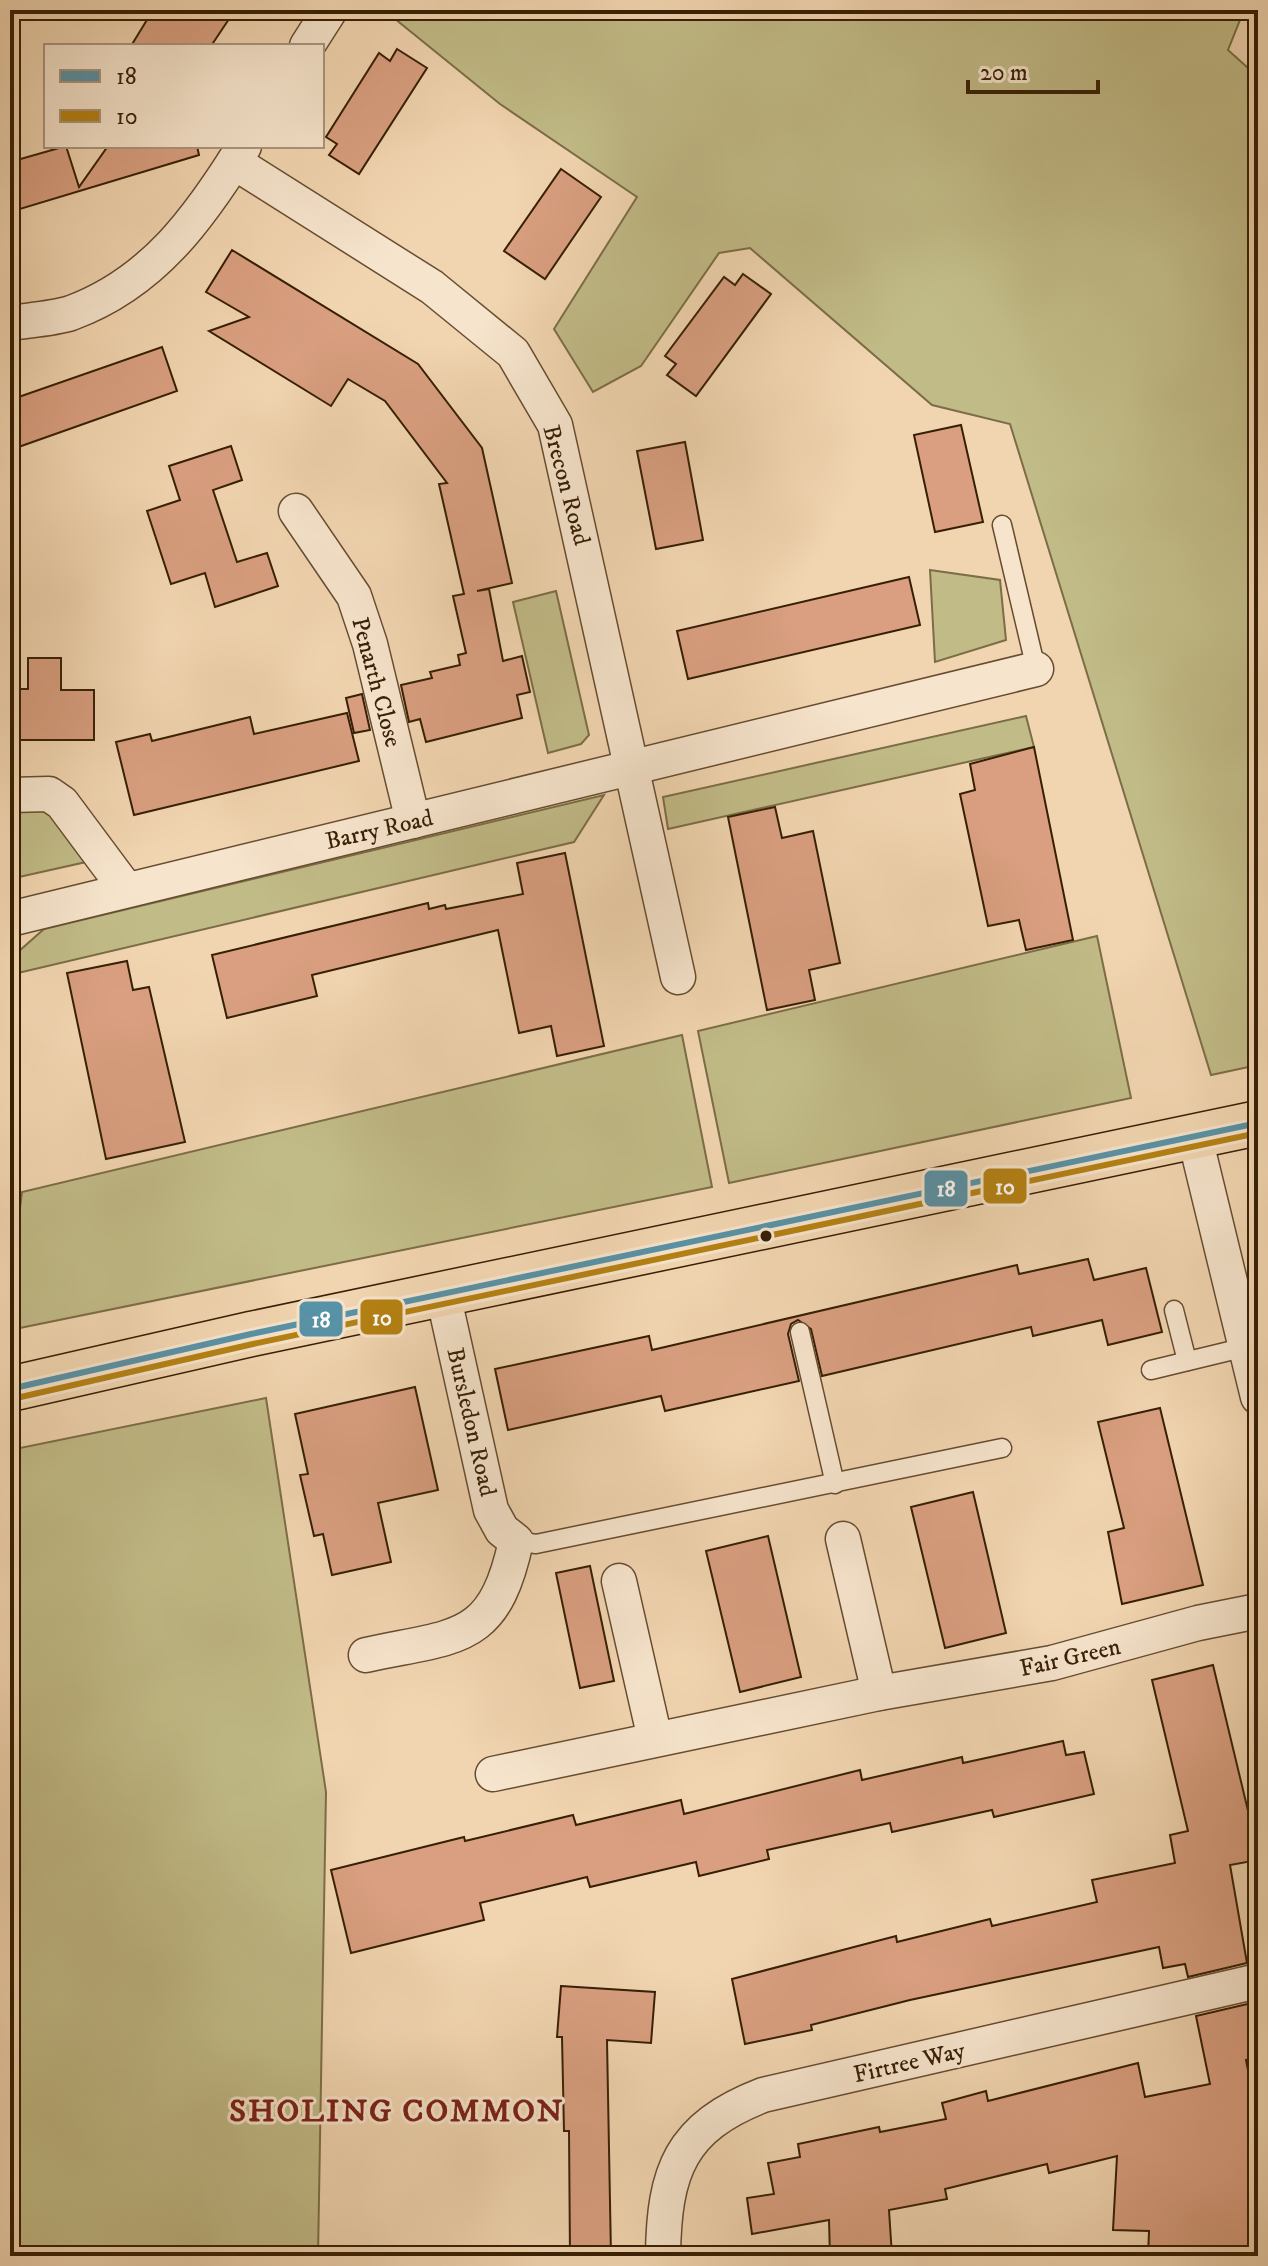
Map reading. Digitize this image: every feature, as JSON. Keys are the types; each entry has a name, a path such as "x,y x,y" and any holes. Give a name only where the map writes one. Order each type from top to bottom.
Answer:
{"main road":[{"path":"10,1389 443,1294 1258,1123"}],"street":[{"path":"308,44 330,10"},
{"path":"10,323 69,314 128,286 166,254 202,210 239,154"},
{"name":"Brecon Road","path":"239,154 432,287 513,353 555,425 632,768"},
{"name":"Penarth Close","path":"296,511 354,596 370,644 413,821"},
{"name":"Barry Road","path":"10,919 1036,669"},
{"path":"632,768 678,977"},
{"path":"10,795 49,794 62,803 126,889"},
{"path":"1195,1138 1246,1292 1246,1347 1258,1397"},
{"name":"Bursledon Road","path":"443,1294 491,1510 502,1530 516,1541"},
{"path":"843,1539 879,1693"},
{"path":"366,1655 451,1636 476,1625 495,1606 508,1577 516,1541"},
{"path":"619,1581 655,1739"},
{"name":"Fair Green","path":"493,1774 879,1693 1052,1663 1198,1623 1258,1611"},
{"name":"Firtree Way","path":"663,2256 666,2196 682,2154 696,2133 737,2105 763,2095 1258,1981"}],"lane":[{"path":"1002,525 1036,669"},
{"path":"1174,1310 1187,1361"},
{"path":"800,1332 835,1484"},
{"path":"1151,1370 1246,1347"},
{"path":"516,1541 536,1544 1002,1448"}],"shaded area":[{"path":"384,10 1244,10 1228,50 1258,77 1258,1065 1211,1075 1010,424 932,405 750,248 719,253 641,366 593,392 554,329 637,197 500,104"},
{"path":"930,570 1000,580 1006,640 935,662"},
{"path":"556,591 589,735 581,744 548,753 513,602"},
{"path":"1026,716 1034,747 668,829 663,797"},
{"path":"604,795 574,842 18,973 18,952 44,929"},
{"path":"10,805 46,809 86,862 10,879"},
{"path":"1097,936 1131,1098 729,1183 698,1031"},
{"path":"682,1035 712,1187 10,1330 10,1289 22,1192"},
{"path":"266,1398 326,1792 318,2256 10,2256 10,1450"}],"building":[{"path":"153,10 235,10 212,44 132,44"},
{"path":"397,49 427,68 359,174 329,155 337,144 326,137 379,53 390,61"},
{"path":"67,148 79,187 107,148 197,148 199,155 10,212 10,162"},
{"path":"561,169 601,197 545,279 504,251"},
{"path":"232,250 418,364 482,448 512,583 477,591 489,589 503,661 522,656 530,692 517,695 522,718 426,742 420,719 409,722 401,685 432,678 430,672 460,665 458,655 466,653 453,596 464,594 439,484 447,483 385,401 348,379 331,406 209,331 249,317 206,292"},
{"path":"743,274 771,294 696,396 667,375 676,364 665,356 724,277 735,285"},
{"path":"162,347 177,391 10,450 10,400"},
{"path":"961,425 983,522 935,532 914,435"},
{"path":"685,442 703,540 656,549 637,451"},
{"path":"231,446 242,480 213,490 237,562 267,553 278,586 215,607 205,573 171,584 147,511 180,500 169,466"},
{"path":"909,577 920,625 688,679 677,631"},
{"path":"28,658 61,658 61,690 94,690 94,740 10,740 10,689 28,689"},
{"path":"362,694 370,730 354,733 346,698"},
{"path":"347,713 359,761 134,815 116,742 150,734 152,741 250,717 254,734"},
{"path":"1034,747 1073,940 1026,950 1019,920 988,926 960,794 975,790 970,764"},
{"path":"775,807 782,838 813,831 840,963 809,970 815,1000 767,1010 728,817"},
{"path":"565,853 604,1046 557,1056 551,1026 519,1033 498,930 312,975 317,996 227,1018 212,955 428,903 429,909 445,905 446,909 523,894 517,863"},
{"path":"127,961 133,990 149,987 185,1142 106,1159 67,973"},
{"path":"1088,1259 1094,1280 1146,1268 1162,1332 1108,1345 1102,1320 1033,1336 1031,1327 822,1376 811,1329 798,1320 791,1324 788,1334 799,1381 665,1411 661,1396 508,1430 495,1369 649,1336 652,1350 1017,1265 1019,1274"},
{"path":"415,1387 438,1490 378,1503 391,1562 332,1575 323,1534 314,1536 300,1475 308,1474 295,1414"},
{"path":"1160,1408 1203,1585 1122,1604 1108,1532 1124,1528 1098,1422"},
{"path":"973,1492 1006,1633 945,1648 911,1507"},
{"path":"768,1536 801,1677 740,1692 706,1551"},
{"path":"590,1566 614,1681 580,1688 556,1573"},
{"path":"1213,1665 1250,1819 1258,1817 1258,1860 1230,1865 1247,1963 1188,1977 1185,1964 1163,1968 1159,1947 910,2000 811,2025 812,2030 745,2044 732,1979 896,1936 897,1942 990,1919 992,1926 1097,1902 1092,1880 1175,1863 1170,1835 1188,1831 1152,1680"},
{"path":"1063,1741 1066,1755 1084,1752 1094,1794 994,1817 992,1810 892,1832 890,1823 767,1850 769,1859 699,1876 696,1862 590,1887 587,1877 480,1903 484,1920 351,1953 331,1870 464,1837 465,1841 573,1815 576,1825 681,1800 684,1814 860,1770 862,1780 962,1757 963,1763"},
{"path":"561,1986 655,1992 651,2043 607,2040 611,2256 570,2256 569,2131 564,2131 562,2037 557,2037"},
{"path":"1256,2002 1258,2057 1246,2060 1258,2122 1255,2256 1148,2256 1149,2231 1113,2230 1117,2156 1049,2173 1047,2164 945,2189 947,2199 889,2210 892,2256 830,2256 829,2220 752,2234 747,2198 774,2194 768,2163 800,2157 798,2144 879,2127 880,2132 946,2119 942,2103 986,2091 988,2101 1138,2063 1145,2097 1210,2084 1196,2016"}],"transit line":[{"name":"18","path":"10,1389 251,1334 1258,1123"},
{"name":"10","path":"12,1399 253,1344 1258,1133"}],"district":[{"name":"SHOLING COMMON","path":"397,2110"}]}
